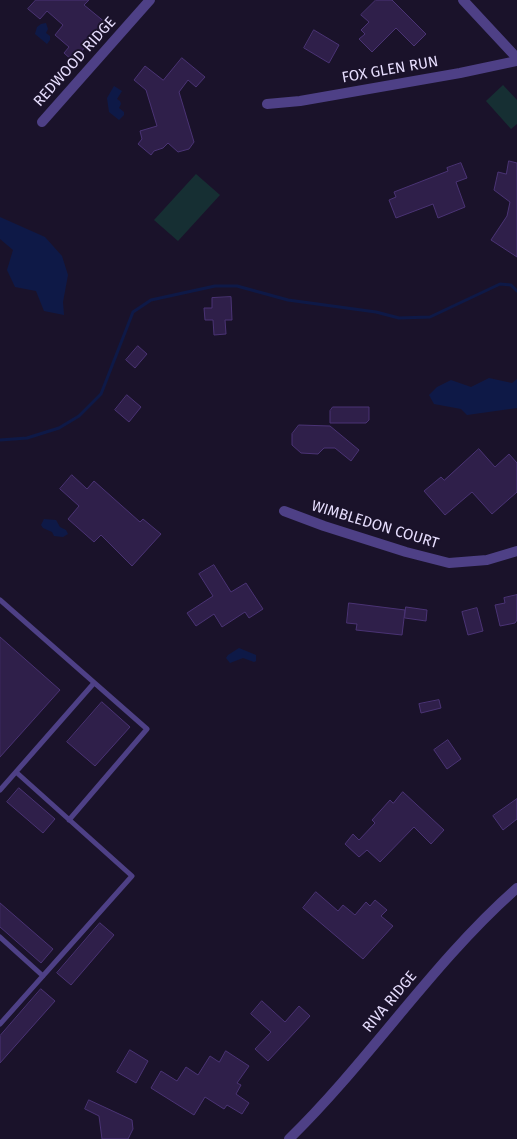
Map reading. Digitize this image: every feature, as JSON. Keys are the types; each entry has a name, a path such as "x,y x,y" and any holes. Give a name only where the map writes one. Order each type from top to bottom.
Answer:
{"street":[{"name":"REDWOOD RIDGE","path":"42,122 150,0"},
{"path":"463,0 517,59"},
{"name":"FOX GLEN RUN","path":"267,104 319,98 451,74 517,59"},
{"name":"WIMBLEDON COURT","path":"284,511 406,552 449,563 487,560 517,552"},
{"name":"RIVA RIDGE","path":"290,1139 345,1080 401,1010 489,913 517,888"}],"lane":[{"path":"0,600 147,729 68,820"},
{"path":"0,790 94,683"},
{"path":"0,1024 132,876 16,772"},
{"path":"0,937 42,976"}],"green space":[{"path":"503,85 517,100 517,124 511,129 486,101"},
{"path":"196,174 220,195 178,241 154,220"}],"water":[{"path":"46,23 48,29 46,33 50,36 47,44 35,34 37,27"},
{"path":"114,86 122,91 117,99 120,101 119,108 124,112 124,115 119,120 109,112 107,98"},
{"path":"0,217 45,237 62,256 68,275 63,302 64,315 44,311 36,291 15,287 7,270 13,250 0,239"},
{"path":"489,378 512,383 517,379 517,408 467,415 461,409 434,404 429,395 437,387 451,380 471,387"},
{"path":"44,519 56,520 60,527 66,530 68,534 63,537 54,536 52,532 41,525"},
{"path":"239,648 256,655 256,661 243,658 230,663 226,658"}],"building":[{"path":"36,0 89,0 84,5 106,23 73,61 64,53 69,47 55,35 63,25 47,11 40,19 28,9"},
{"path":"376,0 392,0 426,34 414,46 396,28 372,52 359,39 365,34 361,30 369,22 361,15"},
{"path":"314,30 339,45 329,63 304,48"},
{"path":"182,58 205,77 196,87 188,80 179,92 194,142 189,149 178,152 168,143 163,148 154,151 151,155 138,144 142,139 140,131 157,126 146,90 134,80 145,66 163,80"},
{"path":"509,161 517,163 517,257 491,240 507,216 510,202 494,190 498,172 506,174"},
{"path":"461,163 467,178 456,182 465,207 438,218 433,204 396,218 389,200 396,197 394,192 448,171 447,168"},
{"path":"231,297 232,320 225,320 226,334 214,335 213,320 205,320 204,308 212,308 212,298"},
{"path":"138,346 147,354 135,368 126,360"},
{"path":"127,395 141,407 129,422 115,410"},
{"path":"333,407 369,407 369,420 366,423 330,423 330,411"},
{"path":"299,425 330,426 359,450 351,461 335,448 324,448 318,454 301,453 292,445 292,434"},
{"path":"479,449 495,467 509,454 517,463 517,492 492,514 472,492 445,515 424,491 441,477 444,480"},
{"path":"72,475 87,489 94,481 140,522 143,519 161,534 132,566 101,535 94,542 68,519 79,506 60,489"},
{"path":"214,565 231,592 246,583 263,609 249,618 245,612 222,627 214,614 196,626 187,613 213,596 199,574"},
{"path":"517,595 517,620 515,623 500,626 495,605 505,603 504,598"},
{"path":"349,603 405,610 402,635 356,630 357,624 347,623"},
{"path":"406,607 427,610 426,621 405,618"},
{"path":"477,608 483,631 468,635 462,612"},
{"path":"0,637 60,690 0,757"},
{"path":"439,700 441,708 421,713 419,704"},
{"path":"102,702 130,727 95,766 67,742"},
{"path":"448,740 461,759 447,769 434,750"},
{"path":"19,788 55,819 43,833 7,802"},
{"path":"403,792 444,830 431,844 414,827 380,862 367,850 359,857 345,844 353,834 359,840 375,823 372,820 390,800 393,803"},
{"path":"517,799 517,819 503,830 493,816"},
{"path":"316,892 338,911 343,905 355,915 366,902 370,906 375,900 387,910 381,916 393,926 363,959 303,908"},
{"path":"0,903 53,949 41,963 0,927"},
{"path":"100,923 114,935 71,985 57,973"},
{"path":"41,989 55,1001 0,1063 0,1036"},
{"path":"262,1001 285,1022 299,1006 310,1016 268,1061 255,1049 271,1032 251,1014"},
{"path":"130,1050 148,1061 136,1083 117,1072"},
{"path":"226,1051 249,1066 237,1083 241,1085 236,1094 249,1103 242,1114 227,1105 224,1109 205,1097 194,1115 151,1088 161,1071 177,1081 186,1067 198,1075 210,1056 219,1062"},
{"path":"89,1100 132,1120 133,1129 128,1139 102,1139 99,1116 85,1109"}],"waterway":[{"path":"0,440 27,438 59,428 79,416 101,394 133,312 151,300 215,286 237,286 288,300 376,312 399,318 430,317 500,284 511,285 517,291"}]}
